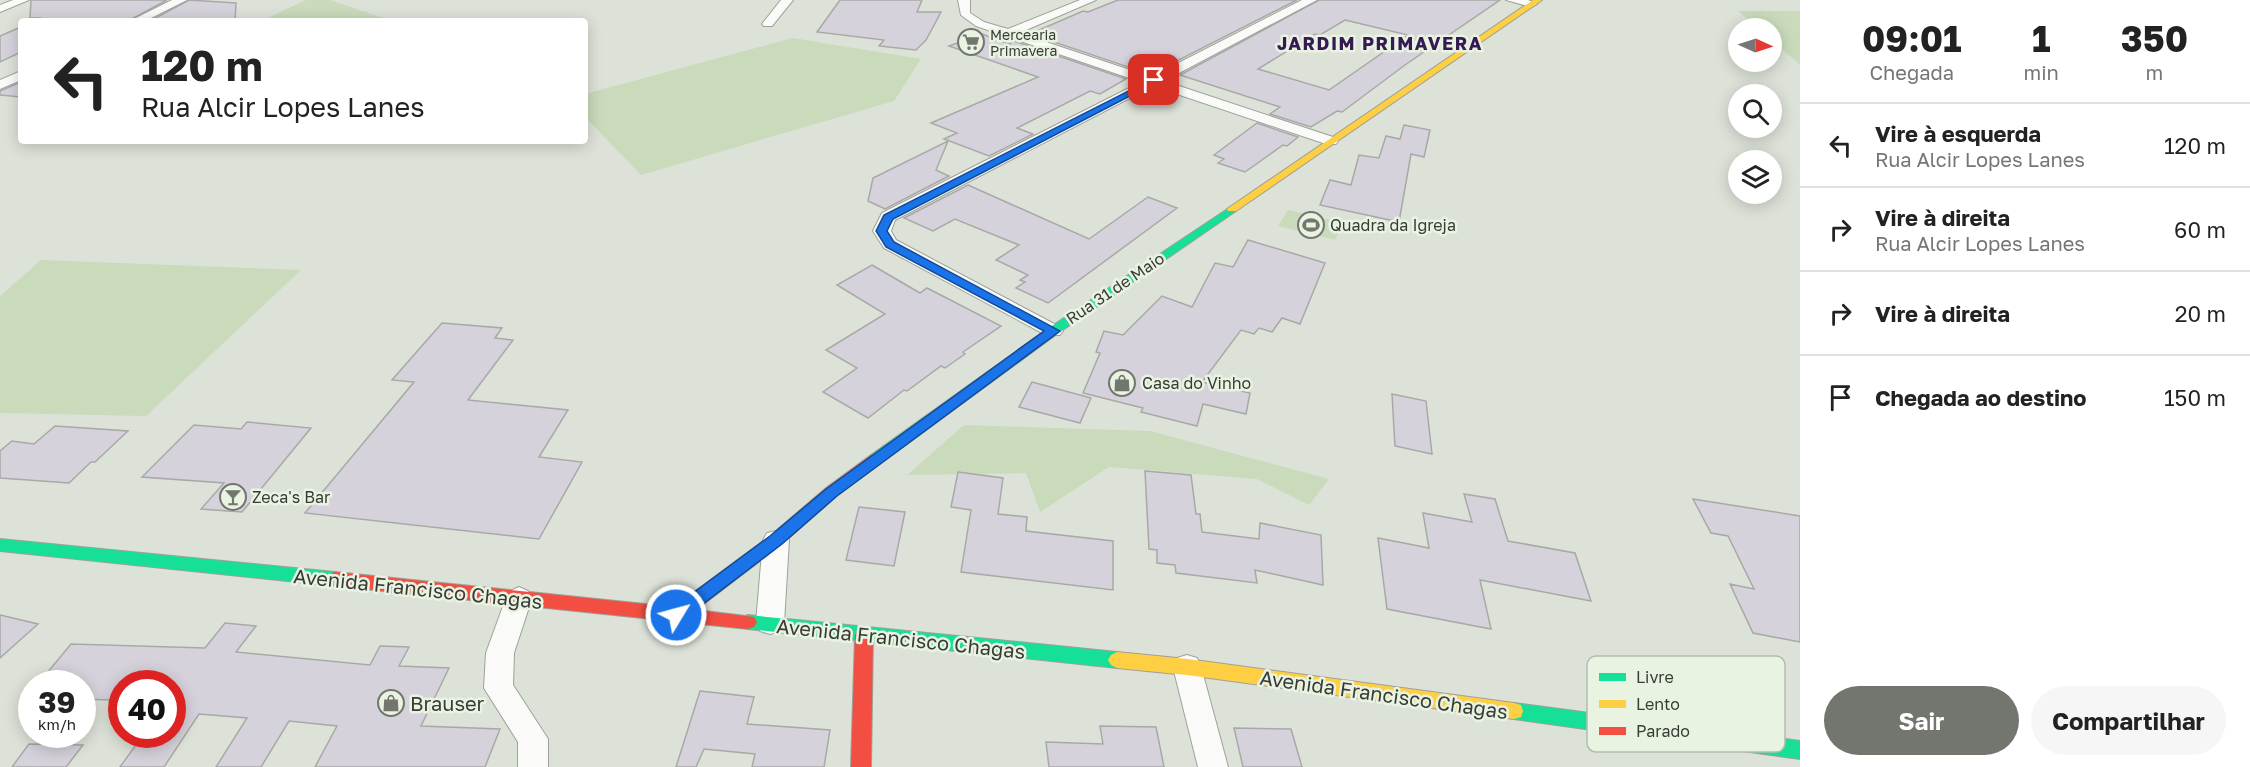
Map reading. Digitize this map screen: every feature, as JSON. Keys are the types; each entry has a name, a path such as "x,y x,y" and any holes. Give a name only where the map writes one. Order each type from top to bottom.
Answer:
{"street":[{"path":"0,9 23,0"},
{"path":"142,18 181,0"},
{"path":"768,24 787,0"},
{"path":"964,0 963,11 966,18 980,24 1154,80 1331,141"},
{"path":"1008,34 1090,0"},
{"path":"1053,331 890,244 882,231 888,217 1311,0"},
{"path":"1512,0 1534,2"},
{"name":"Rua 31 de Maio","path":"676,615 776,540 831,492 1053,331 1534,2"},
{"path":"0,85 18,76"},
{"path":"770,623 776,540"},
{"name":"Avenida Francisco Chagas","path":"0,545 1187,667 1587,721"},
{"path":"519,598 500,653 498,688 533,739 533,767"},
{"path":"861,767 864,635"},
{"path":"1187,667 1213,767"},
{"name":"Avenida Francisco Chagas","path":"1785,748 1800,750"}],"green space":[{"path":"305,0 330,0 383,18 268,18"},
{"path":"1738,11 1800,11 1800,65 1782,49 1782,18 1746,18"},
{"path":"793,38 921,59 894,101 641,175 588,120 588,93"},
{"name":"Quadra da Igreja","path":"1288,210 1343,223 1335,240 1278,226"},
{"path":"41,260 301,270 146,416 0,413 0,296"},
{"path":"964,425 1150,431 1329,479 1309,505 1257,479 1109,467 1040,512 1026,473 907,475"}],"building":[{"path":"31,0 167,0 134,18 30,18"},
{"path":"189,0 236,3 235,18 156,18"},
{"path":"840,0 922,0 917,12 941,12 926,40 916,50 879,46 884,40 817,32"},
{"path":"1118,0 1297,0 1161,69 1149,66 1140,71 1030,34 1083,11 1088,12"},
{"path":"1319,0 1500,0 1405,65 1342,112 1337,111 1311,127 1270,114 1280,107 1180,75","holes":["1345,20 1408,35 1329,90 1258,69 1315,34 1320,35"]},
{"path":"18,28 18,53 0,62 0,36"},
{"path":"982,34 1009,44 1014,41 1126,79 1100,94 1090,91 1017,128 1033,134 989,156 944,139 957,133 931,123 1038,77 949,46"},
{"path":"18,83 18,97 0,95 0,91"},
{"path":"1257,123 1298,137 1245,172 1218,163 1224,159 1214,155"},
{"path":"1404,125 1430,130 1424,157 1411,154 1399,222 1320,205 1330,180 1351,185 1359,155 1379,158 1386,136 1400,139"},
{"path":"948,141 936,170 949,176 885,209 868,201 873,178"},
{"path":"968,185 1089,239 1148,197 1177,208 1048,303 1016,288 1025,282 1020,280 1028,275 996,260 1019,245 955,219 933,231 904,218"},
{"path":"1248,240 1325,263 1300,324 1282,318 1272,332 1259,328 1254,334 1241,330 1202,382 1250,393 1246,414 1203,404 1197,426 1141,412 1143,408 1083,393 1100,353 1096,352 1104,331 1123,335 1162,296 1192,307 1215,263 1233,267"},
{"path":"872,265 920,293 927,288 1001,326 963,352 965,354 945,368 941,366 907,391 904,390 868,418 823,392 857,368 826,350 885,314 837,285"},
{"path":"442,323 502,328 495,338 513,340 468,400 568,410 539,457 582,462 539,539 305,513 414,382 392,380"},
{"path":"1032,382 1091,398 1080,423 1019,407"},
{"path":"1392,394 1426,401 1432,454 1395,446"},
{"path":"247,422 311,428 242,512 201,509 224,483 142,477 194,425 241,429"},
{"path":"55,426 128,431 69,483 0,478 0,451 12,441 34,444"},
{"path":"1145,471 1191,475 1196,514 1200,514 1202,532 1259,539 1260,523 1321,535 1323,585 1255,570 1257,583 1176,573 1175,565 1157,563 1157,550 1149,549"},
{"path":"958,472 1003,478 998,514 1027,517 1026,531 1113,541 1113,590 961,572 971,510 951,507"},
{"path":"1464,494 1495,499 1508,541 1575,553 1591,601 1480,580 1491,629 1387,609 1378,538 1429,548 1423,513 1472,522"},
{"path":"1693,499 1800,516 1800,642 1753,633 1730,584 1754,589 1728,536 1711,533"},
{"path":"859,507 905,512 894,566 846,560"},
{"path":"0,615 38,624 0,658"},
{"path":"225,623 256,626 236,652 370,665 380,646 409,647 399,666 449,668 421,726 500,729 485,767 315,767 337,726 289,721 261,767 216,767 247,718 199,714 186,734 186,670 108,670 108,700 96,699 96,670 50,670 71,644 205,648"},
{"path":"700,691 754,697 747,724 830,730 824,767 752,767 755,754 704,749 696,767 676,767"},
{"path":"1100,726 1156,727 1164,767 1049,767 1046,742 1103,744"},
{"path":"1234,728 1291,729 1302,767 1243,767"},
{"path":"26,748 81,748 66,767 12,767"},
{"path":"134,748 177,748 164,767 120,767"}],"traffic: fast":[{"path":"876,459 1053,331 1232,209"},
{"path":"0,545 335,579"},
{"path":"748,622 1117,660"},
{"path":"1514,711 1587,721"},
{"path":"1785,748 1800,750"}],"traffic: slow":[{"path":"1232,209 1538,0"},
{"path":"1117,660 1187,667 1514,711"}],"traffic: jam":[{"path":"676,615 776,540 831,492 876,459"},
{"path":"335,579 748,622"},
{"path":"861,767 864,635"}],"place":[{"name":"Mercearia Primavera","path":"971,42"},
{"name":"Quadra da Igreja","path":"1311,225"},
{"name":"Casa do Vinho","path":"1122,383"},
{"name":"Zeca's Bar","path":"233,497"},
{"name":"Brauser","path":"391,703"}],"district":[{"name":"JARDIM PRIMAVERA","path":"1380,43"}],"route":[{"path":"676,615 776,540 831,492 1053,331 890,244 882,231 888,217 1154,80"}]}
